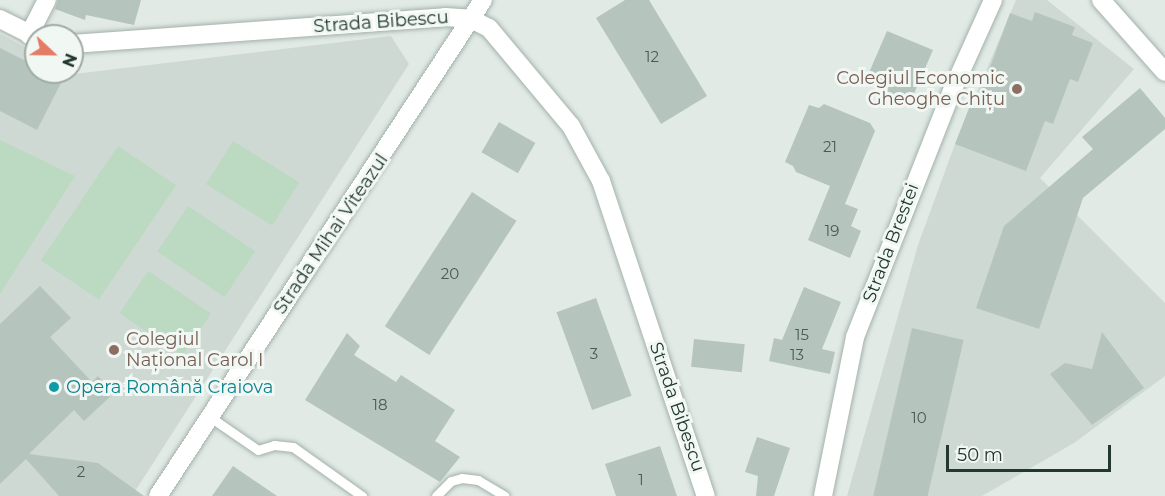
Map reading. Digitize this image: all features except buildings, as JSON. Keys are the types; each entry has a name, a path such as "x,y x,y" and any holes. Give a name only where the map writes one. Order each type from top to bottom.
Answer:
{"street":[{"path":"37,24 47,0"},
{"name":"Strada Mihai Viteazul","path":"158,496 483,0"},
{"name":"Strada Brestei","path":"823,496 855,337 952,91 993,0"},
{"path":"1101,0 1165,72"},
{"name":"Strada Bibescu","path":"84,43 445,17 471,19 489,28 532,76 571,126 601,181 706,496"},
{"path":"0,19 24,32"}],"lane":[{"path":"210,417 258,450 274,445 293,447 362,496"},
{"path":"436,496 451,481 462,478 478,480 505,496"}],"shaded area":[{"path":"1016,0 1047,0 1134,69 1040,178 1165,303 1165,376 1074,443 982,496 847,496 918,245 955,144"},
{"name":"Colegiul Național Carol I","path":"0,34 24,47 24,84 84,84 84,73 391,36 409,64 132,496 0,496"}],"green space":[{"path":"0,140 75,176 0,294"},
{"path":"233,141 299,182 272,226 206,184"},
{"path":"118,146 176,185 99,300 41,260"},
{"path":"188,206 255,251 224,297 157,252"},
{"path":"148,271 211,313 182,356 119,313"}],"place":[{"name":"Colegiul Economic Gheoghe Chițu","path":"1017,89"},
{"name":"Colegiul Național Carol I","path":"114,350"},
{"name":"Opera Română Craiova","path":"54,387"}]}
